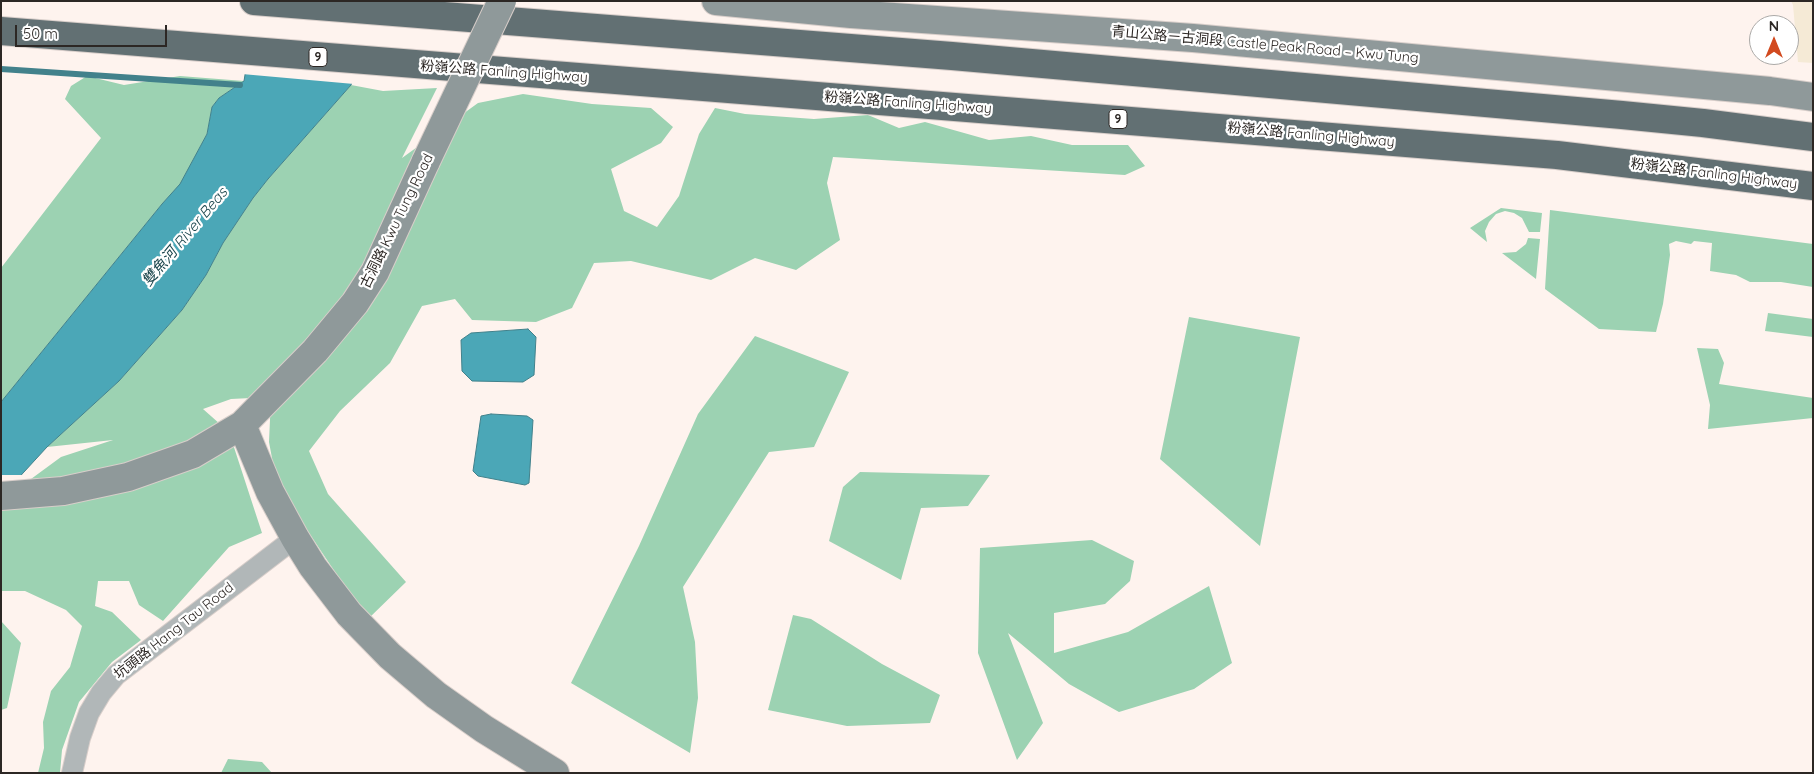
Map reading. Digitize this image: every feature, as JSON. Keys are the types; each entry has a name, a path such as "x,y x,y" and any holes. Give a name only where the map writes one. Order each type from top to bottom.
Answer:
{"highway":[{"path":"254,1 952,56 1631,116 1813,137"},
{"name":"粉嶺公路 Fanling Highway","path":"1,31 1557,155 1813,186"}],"street":[{"name":"古洞路 Kwu Tung Road","path":"1,496 63,491 128,477 193,454 242,424 315,351 355,303 375,272 502,1"},
{"name":"青山公路－古洞段 Castle Peak Road – Kwu Tung","path":"716,1 851,7 1751,89 1813,97"},
{"path":"242,424 270,492 295,538 313,567 350,614 390,656 436,695 484,729 555,773"},
{"name":"坑頭路 Hang Tau Road","path":"72,773 80,738 89,713 101,693 116,675 295,538"}],"shaded area":[{"path":"1791,1 1813,1 1813,63 1799,62 1799,15 1794,15"}],"green space":[{"path":"87,76 124,85 180,76 244,81 219,98 212,107 207,134 180,185 162,204 1,402 1,268 101,138 65,99 71,86"},
{"path":"351,85 383,91 437,88 402,158 478,103 523,94 592,104 651,108 673,127 661,143 611,169 624,211 657,227 679,196 699,134 715,108 745,114 814,119 868,115 899,128 925,122 989,140 1031,136 1072,145 1128,145 1145,166 1125,175 833,157 827,183 840,240 796,270 755,258 711,280 631,261 594,263 572,308 536,322 472,320 455,299 422,306 390,363 340,411 309,451 328,494 406,582 367,620 277,485 269,442 271,397 231,399 203,409 229,432 262,533 229,547 163,621 139,605 129,581 98,581 95,606 112,612 141,640 112,662 79,702 62,750 60,773 38,773 44,748 43,722 51,691 70,667 82,626 66,610 25,591 1,591 1,501 61,457 113,440 47,447 119,381 182,310 206,275 223,243 253,198"},
{"path":"1501,208 1542,213 1540,232 1529,232 1522,218 1514,213 1505,211 1496,214 1489,222 1485,231 1487,242 1470,228"},
{"path":"1550,210 1813,244 1813,287 1781,282 1750,282 1736,275 1710,271 1712,243 1694,241 1691,244 1676,241 1669,244 1670,255 1663,304 1656,332 1599,329 1545,289"},
{"path":"1528,238 1540,239 1536,279 1502,253 1516,252 1526,244"},
{"path":"1768,313 1813,319 1813,337 1765,331"},
{"path":"1189,317 1300,337 1260,546 1160,459"},
{"path":"755,336 849,372 814,447 769,452 683,587 695,642 698,698 690,753 571,683 639,546 698,414"},
{"path":"1697,348 1718,349 1724,363 1719,384 1813,398 1813,418 1708,429 1710,405"},
{"path":"860,472 990,475 968,506 921,508 901,580 829,541 843,487"},
{"path":"1092,540 1134,561 1130,581 1105,604 1054,613 1054,653 1128,632 1209,586 1232,663 1194,689 1119,712 1069,684 1008,633 1043,723 1017,760 978,653 980,548"},
{"path":"793,615 811,619 882,664 940,695 930,723 847,726 768,710"},
{"path":"1,621 21,643 7,708 1,710"},
{"path":"228,759 262,762 272,773 221,773"}],"water":[{"name":"雙魚河 River Beas","path":"257,1 380,1 351,85 253,198 223,243 206,275 182,310 119,381 47,447 1,497 1,402 180,184 207,134 212,107 219,98 244,81"},
{"path":"528,329 536,337 534,375 523,382 472,381 462,371 461,340 471,333"},
{"path":"491,414 527,416 533,420 529,483 525,485 478,476 473,471 481,416"}],"pier":[{"path":"254,1 383,1 354,84 242,74"},
{"path":"1,475 24,475 1,499"}],"waterway":[{"path":"1,69 240,85"}]}
